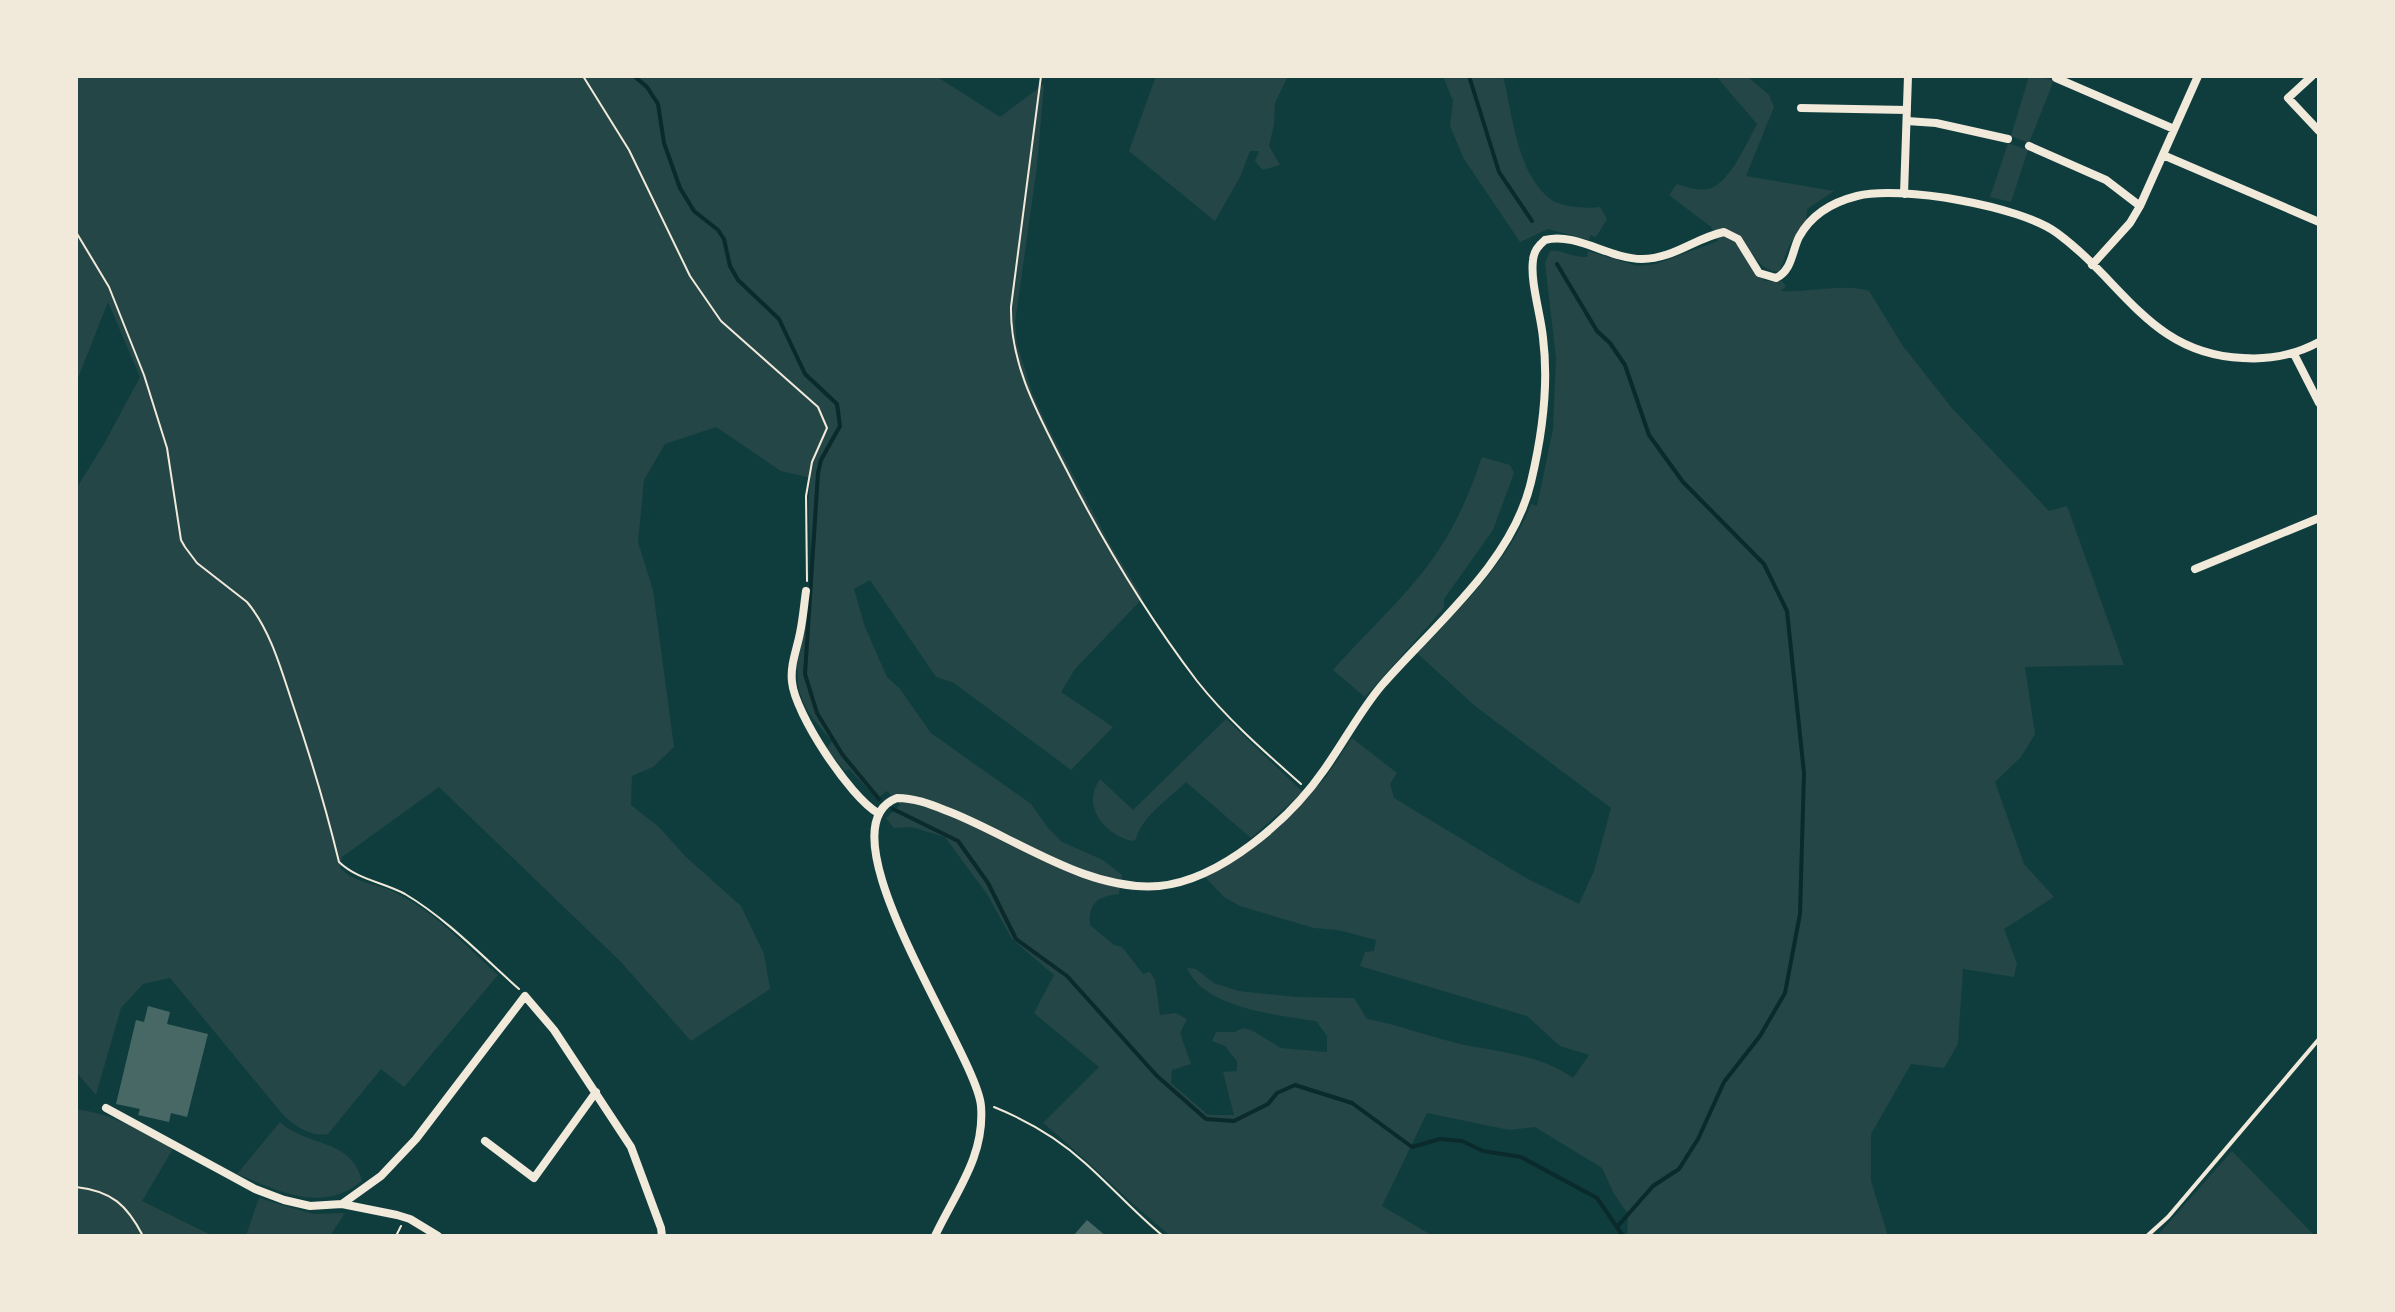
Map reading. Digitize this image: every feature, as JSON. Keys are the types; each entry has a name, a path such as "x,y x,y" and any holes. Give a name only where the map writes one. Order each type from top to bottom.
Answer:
{"street":[{"path":"1904,194 1908,76"},
{"path":"2092,265 2130,223 2140,206 2198,76"},
{"path":"2312,76 2288,98 2319,131"},
{"path":"2056,78 2174,129"},
{"path":"1801,108 1907,110"},
{"path":"1907,121 1936,123 2008,139"},
{"path":"2029,146 2106,180 2140,206"},
{"path":"2163,155 2319,222"},
{"path":"935,1236 975,1158 981,1102 965,1058 917,968 889,903 875,837 878,813 892,799 914,799 967,818 1082,872 1122,883 1157,886 1193,878 1262,835 1308,790 1367,702 1491,564 1524,507 1532,478 1546,381 1532,266 1537,246 1549,239 1566,239 1620,257 1654,259 1724,232 1738,239 1759,273 1776,278 1785,272 1802,233 1820,213 1861,195 1904,194 2006,209 2055,231 2142,314 2184,346 2224,358 2257,359 2294,354 2319,342"},
{"path":"2294,354 2319,403"},
{"path":"2195,569 2319,518"},
{"path":"806,591 793,661 792,682 797,701 835,768 866,804 878,813"},
{"path":"342,1204 381,1176 416,1139 525,996 554,1030 631,1147 662,1236"},
{"path":"485,1141 534,1178 596,1092"},
{"path":"106,1108 255,1189 310,1206 342,1204 405,1217 438,1236"}],"lane":[{"path":"2147,1236 2168,1217 2319,1039"}],"path":[{"path":"583,76 629,150 690,276 721,321 818,407 827,428 816,452 806,496 809,568 806,591"},
{"path":"1041,76 1011,307 1013,344 1026,387 1087,511 1125,578 1198,682 1232,721 1308,790"},
{"path":"76,232 109,287 144,375 167,448 181,540 190,556 255,611 283,675 313,766 339,862 350,872 391,887 424,906 525,996"},
{"path":"981,1102 1031,1124 1083,1161 1136,1214 1163,1236"},
{"path":"76,1187 97,1189 129,1209 143,1236"}],"shaded area":[{"path":"76,76 936,76 1000,117 1044,84 1037,166 1015,323 1017,344 1033,395 1049,429 1111,546 1143,598 1075,669 1061,692 1113,727 1071,770 954,683 936,677 870,580 854,589 865,627 887,677 900,689 931,733 1031,804 1062,842 1103,860 1122,875 1119,894 1100,899 1093,906 1090,925 1114,945 1122,947 1143,974 1150,972 1155,980 1160,1015 1176,1013 1187,1019 1180,1033 1191,1064 1172,1070 1171,1083 1208,1115 1234,1115 1223,1072 1237,1071 1237,1061 1225,1046 1212,1041 1216,1032 1235,1032 1243,1028 1281,1048 1327,1052 1327,1036 1316,1021 1262,1012 1225,1001 1196,982 1187,968 1196,969 1214,983 1238,991 1297,997 1354,998 1367,1019 1535,1060 1573,1078 1589,1055 1560,1046 1527,1016 1360,966 1365,952 1374,951 1376,940 1338,930 1314,928 1240,906 1224,897 1205,877 1266,839 1326,777 1352,738 1397,773 1390,784 1394,798 1526,878 1579,904 1594,871 1611,808 1475,706 1417,653 1482,584 1510,546 1531,504 1537,506 1553,429 1556,358 1545,263 1550,251 1587,257 1588,251 1637,266 1656,264 1718,241 1711,227 1669,195 1677,184 1700,189 1716,186 1737,162 1757,124 1716,76 1747,76 1769,95 1774,107 1746,176 1834,191 1807,209 1806,221 1789,246 1779,272 1763,266 1751,252 1745,258 1765,281 1782,281 1786,286 1781,291 1849,288 1869,291 1903,346 1951,407 2049,511 2067,506 2124,665 2025,667 2035,734 2021,757 1995,782 2024,864 2054,897 2004,929 2017,963 2014,977 1963,969 1958,1044 1944,1068 1911,1064 1871,1134 1871,1181 1888,1236 1627,1236 1628,1214 1602,1168 1535,1127 1509,1130 1427,1113 1382,1206 1433,1236 1171,1236 1043,1123 1099,1067 1034,1013 1054,975 1012,939 987,894 945,837 911,827 894,828 886,818 900,805 887,791 877,799 849,769 845,771 827,749 832,741 806,707 799,691 797,669 810,571 811,478 781,471 716,427 665,444 644,480 638,542 653,590 674,747 653,767 632,776 631,805 660,828 685,856 741,906 764,954 770,989 691,1041 621,962 439,787 342,857 340,867 356,879 390,890 420,907 498,975 404,1087 381,1069 328,1134 305,1130 285,1117 170,978 143,984 121,1008 96,1095 76,1072 76,489 140,377 108,302 76,383"},
{"path":"1156,76 1288,76 1275,103 1269,146 1280,165 1263,170 1255,161 1259,151 1250,151 1240,177 1215,221 1129,151"},
{"path":"1443,76 1503,76 1518,142 1530,174 1555,202 1574,207 1600,207 1607,219 1596,237 1590,235 1589,240 1548,229 1520,242 1464,159 1450,126 1453,101"},
{"path":"2029,76 2054,80 2029,143 2011,136"},
{"path":"2008,143 2028,150 2011,202 1990,197"},
{"path":"1482,457 1510,465 1514,473 1493,530 1444,599 1444,608 1365,697 1333,670 1432,560 1460,512"},
{"path":"1226,719 1303,792 1251,838 1186,782 1150,815 1132,841 1113,832 1098,818 1093,799 1100,779 1133,810"},
{"path":"76,1109 126,1124 173,1149 142,1201 213,1236 76,1236"},
{"path":"280,1122 303,1136 339,1150 356,1167 362,1181 347,1191 316,1198 285,1192 237,1174"},
{"path":"2232,1151 2315,1236 2157,1236"},
{"path":"259,1198 313,1214 345,1213 330,1236 246,1236"}],"building":[{"path":"148,1006 170,1012 167,1024 208,1034 187,1117 171,1113 169,1122 138,1115 140,1109 116,1104 136,1020 144,1022"},
{"path":"1087,1220 1106,1236 1073,1236"}],"waterway":[{"path":"634,76 647,87 658,104 664,143 680,188 694,211 718,230 738,280 779,319 805,374 837,404 840,426 821,460 818,473 805,674 817,713 842,754 879,799"},
{"path":"1469,76 1499,172 1532,221"},
{"path":"1557,264 1597,331 1610,343 1625,365 1649,435 1683,482 1764,564 1787,611 1804,773 1800,914 1785,993 1760,1036 1724,1082 1698,1139 1679,1169 1653,1186 1617,1227"},
{"path":"893,809 958,841 988,883 1016,939 1067,976 1157,1076 1206,1119 1234,1121 1268,1104 1277,1093 1295,1085 1352,1103 1412,1147 1440,1139 1462,1141 1483,1151 1521,1157 1597,1198 1623,1236"}]}
